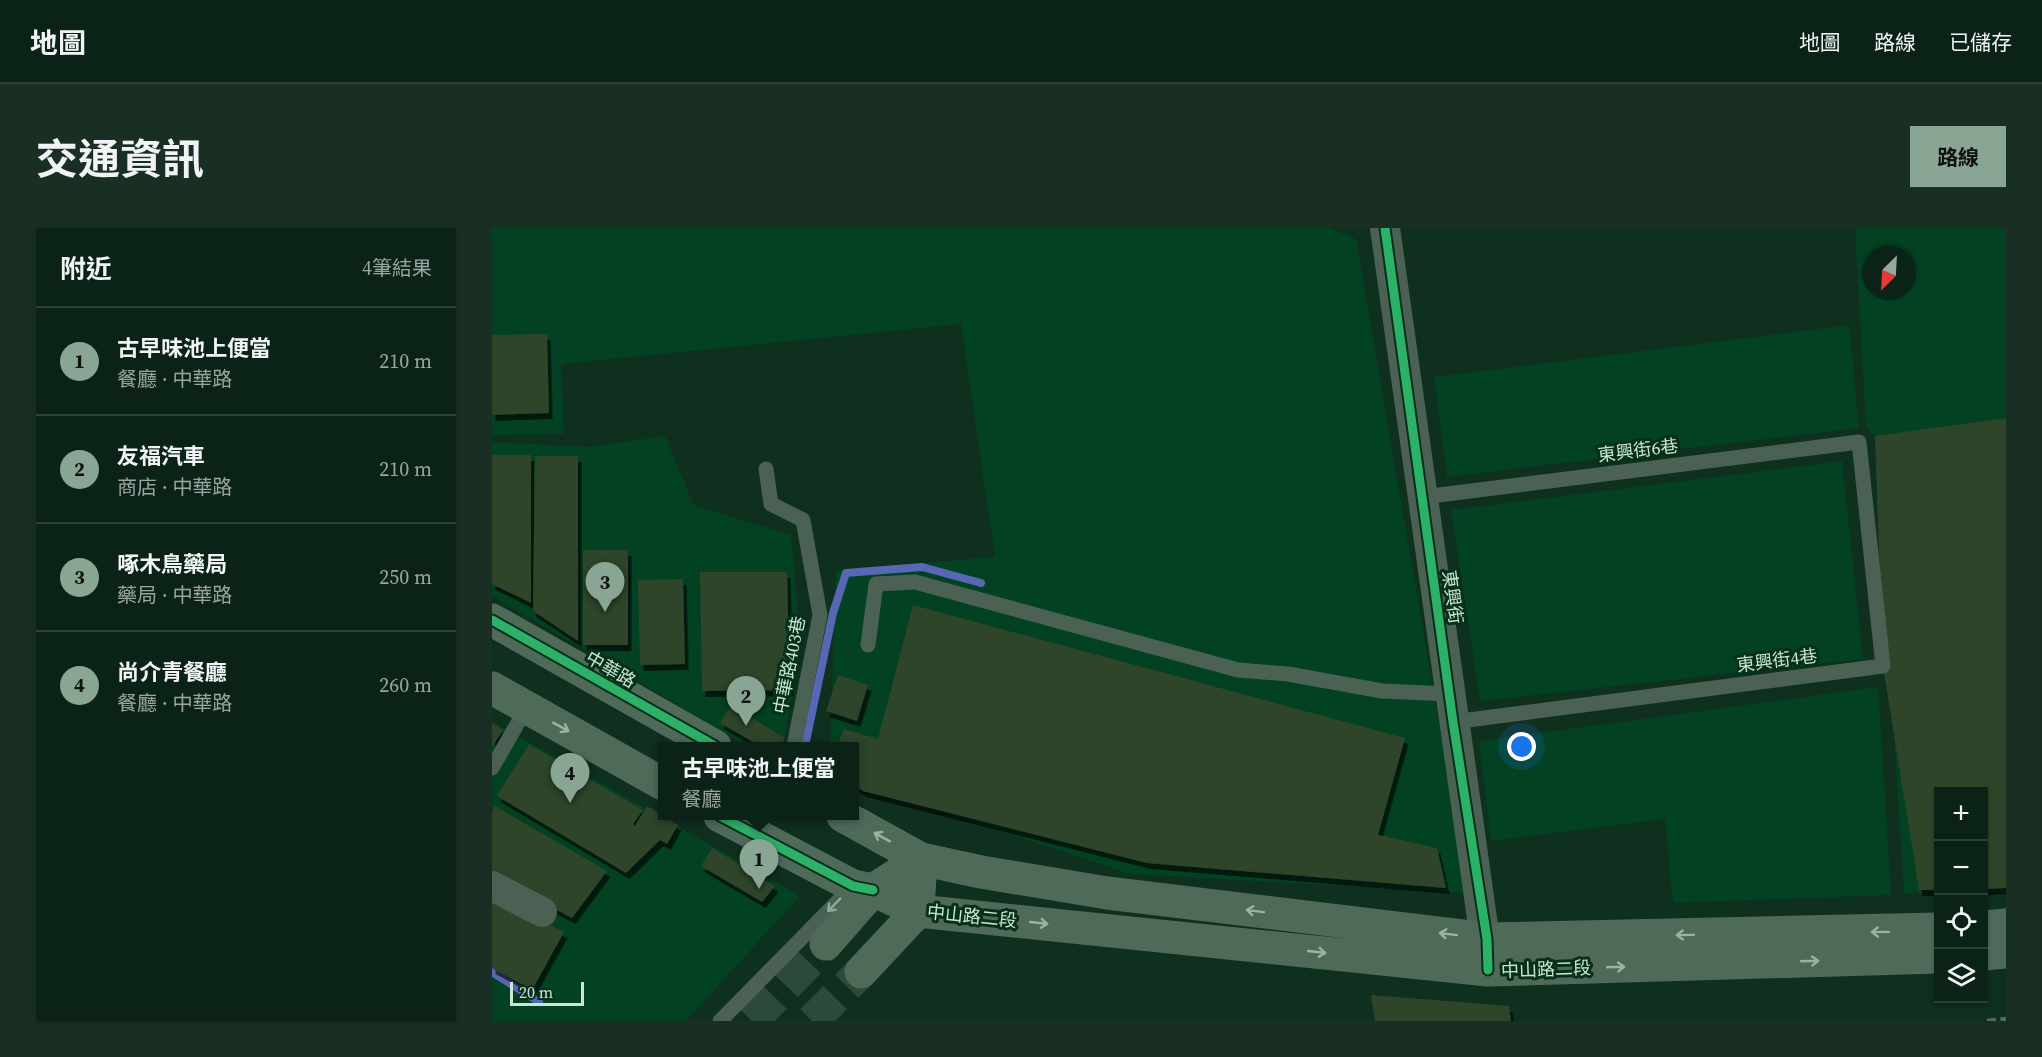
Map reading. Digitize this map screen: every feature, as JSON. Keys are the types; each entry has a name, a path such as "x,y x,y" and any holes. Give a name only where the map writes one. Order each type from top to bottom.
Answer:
{"main road":[{"name":"中華路","path":"492,620 706,742"},
{"path":"492,688 658,781"},
{"path":"728,820 863,888"},
{"path":"850,820 921,859"},
{"path":"826,945 863,888 921,859"},
{"path":"861,972 918,910 921,859"},
{"name":"中山路二段","path":"921,859 981,872 1487,955 1934,929"},
{"name":"中山路二段","path":"863,888 918,910 1487,955 1934,957"},
{"path":"1988,927 2006,925"},
{"path":"1988,954 2006,952"}],"street":[{"name":"東興街","path":"1385,228 1487,955"},
{"path":"492,886 542,912"}],"lane":[{"name":"東興街6巷","path":"1423,496 1859,442"},
{"name":"東興街4巷","path":"1451,708 1883,666 1859,442"},
{"name":"中華路403巷","path":"766,469 771,504 803,520 820,615 795,742"},
{"path":"868,645 876,584 915,582 1238,670 1288,674 1382,691 1451,708"},
{"path":"492,768 527,707"},
{"path":"720,1021 863,888"}],"shaded area":[{"path":"492,228 1328,228 1356,239 1468,893 1130,874 859,784 859,742 830,742 836,570 995,557 961,324 561,364 564,434 492,435"},
{"path":"1855,228 2006,228 2006,892 1988,892 1988,787 1934,787 1934,893 1904,893 1875,437 1866,426"},
{"path":"1849,325 1859,428 1447,477 1434,377"},
{"path":"665,436 694,505 791,535 801,648 784,742 741,742 492,596 492,442 589,447"},
{"path":"1842,461 1863,659 1480,701 1451,510"},
{"path":"1878,687 1891,895 1673,903 1665,819 1491,841 1479,741"},
{"path":"492,721 658,815 658,820 666,820 800,896 686,1021 492,1021"}],"building":[{"path":"547,334 549,413 492,415 492,335"},
{"path":"2006,418 2006,888 1988,889 1988,787 1934,787 1934,890 1919,890 1883,666 1875,436"},
{"path":"492,455 531,455 531,603 492,584"},
{"path":"535,456 578,456 578,641 533,611"},
{"path":"583,550 628,550 628,645 583,645"},
{"path":"700,572 787,572 790,690 702,691"},
{"path":"683,579 685,664 640,665 638,580"},
{"path":"913,605 1405,738 1378,835 1437,848 1446,888 1147,863 863,791 859,788 859,742 839,742 844,729 878,739"},
{"path":"838,675 868,685 857,721 826,711"},
{"path":"731,705 785,738 784,742 753,742 720,723"},
{"path":"492,723 503,730 492,747"},
{"path":"529,744 643,810 633,824 635,826 647,806 658,813 658,820 670,820 678,825 667,844 660,840 626,873 497,796"},
{"path":"495,806 607,871 572,918 492,876 492,811"},
{"path":"712,848 775,886 762,902 701,866"},
{"path":"492,896 564,932 532,990 492,968"},
{"path":"1371,995 1509,1006 1511,1021 1375,1021"}],"waterway":[{"path":"806,742 833,613 846,573 922,567 981,583"},
{"path":"492,972 539,1002"}],"tunnel":[{"path":"752,1021 826,944"},
{"path":"812,1021 861,972"}],"railway":[{"path":"1987,1021 2006,1019"}],"cycle path":[{"path":"1385,228 1453,722 1487,939 1488,970"},
{"path":"492,620 708,742"},
{"path":"728,820 853,886 873,890"}],"place":[{"name":"啄木鳥藥局","path":"605,612"},
{"name":"友福汽車","path":"746,726"},
{"name":"尚介青餐廳","path":"570,803"},
{"name":"古早味池上便當","path":"759,889"}]}
